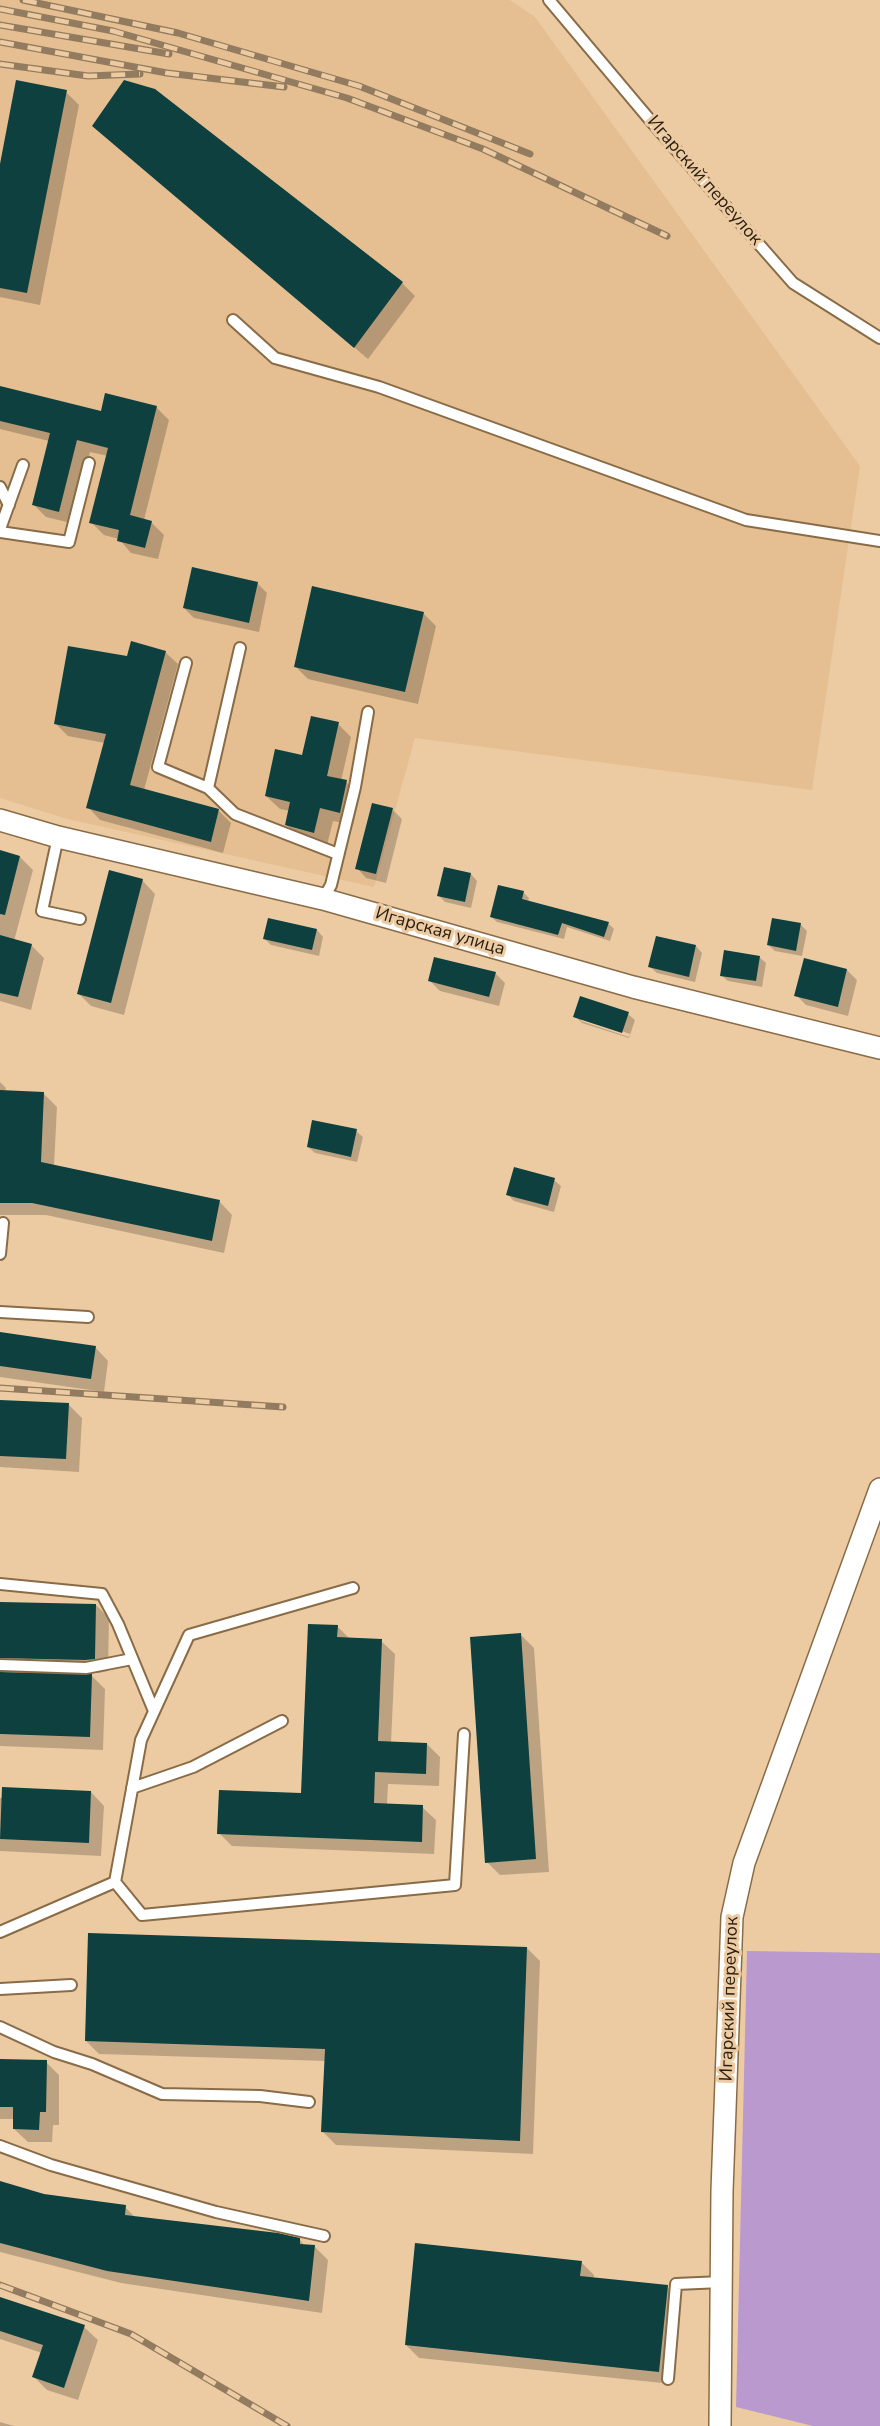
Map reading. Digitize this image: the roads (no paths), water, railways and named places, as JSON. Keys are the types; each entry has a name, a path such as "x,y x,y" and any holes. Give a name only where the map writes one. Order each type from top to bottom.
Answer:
{"street":[{"name":"Игарская улица","path":"0,819 58,837 323,899 633,987 880,1048"},
{"name":"Игарский переулок","path":"722,2425 722,2283 732,1917 744,1863 880,1489"}],"lane":[{"name":"Игарский переулок","path":"549,0 792,283 880,338"},
{"path":"233,320 275,358 379,387 746,520 880,541"},
{"path":"23,465 0,531 69,542 89,463"},
{"path":"0,487 9,505"},
{"path":"207,788 240,648"},
{"path":"186,663 158,767 207,788 235,814 338,854"},
{"path":"323,899 331,885 355,787 368,712"},
{"path":"58,837 42,911 80,919"},
{"path":"0,1254 3,1223"},
{"path":"0,1312 88,1317"},
{"path":"0,1584 102,1594 154,1711"},
{"path":"353,1588 189,1635 141,1740 115,1882 142,1915 455,1885 464,1734"},
{"path":"0,1665 86,1668 132,1659"},
{"path":"132,1788 193,1767 282,1721"},
{"path":"0,1932 115,1882"},
{"path":"0,1989 70,1985"},
{"path":"0,2027 54,2052 92,2064 162,2094 260,2096 309,2102"},
{"path":"0,2146 51,2165 216,2212 324,2236"},
{"path":"668,2379 676,2284 722,2283"}],"railway":[{"path":"23,0 178,33 359,86 530,154"},
{"path":"0,9 113,31 347,98 483,149 667,236"},
{"path":"0,25 169,54"},
{"path":"0,42 167,73 284,87"},
{"path":"0,64 88,76 140,74"},
{"path":"0,1388 283,1407"},
{"path":"0,2285 131,2334 287,2426"}]}
